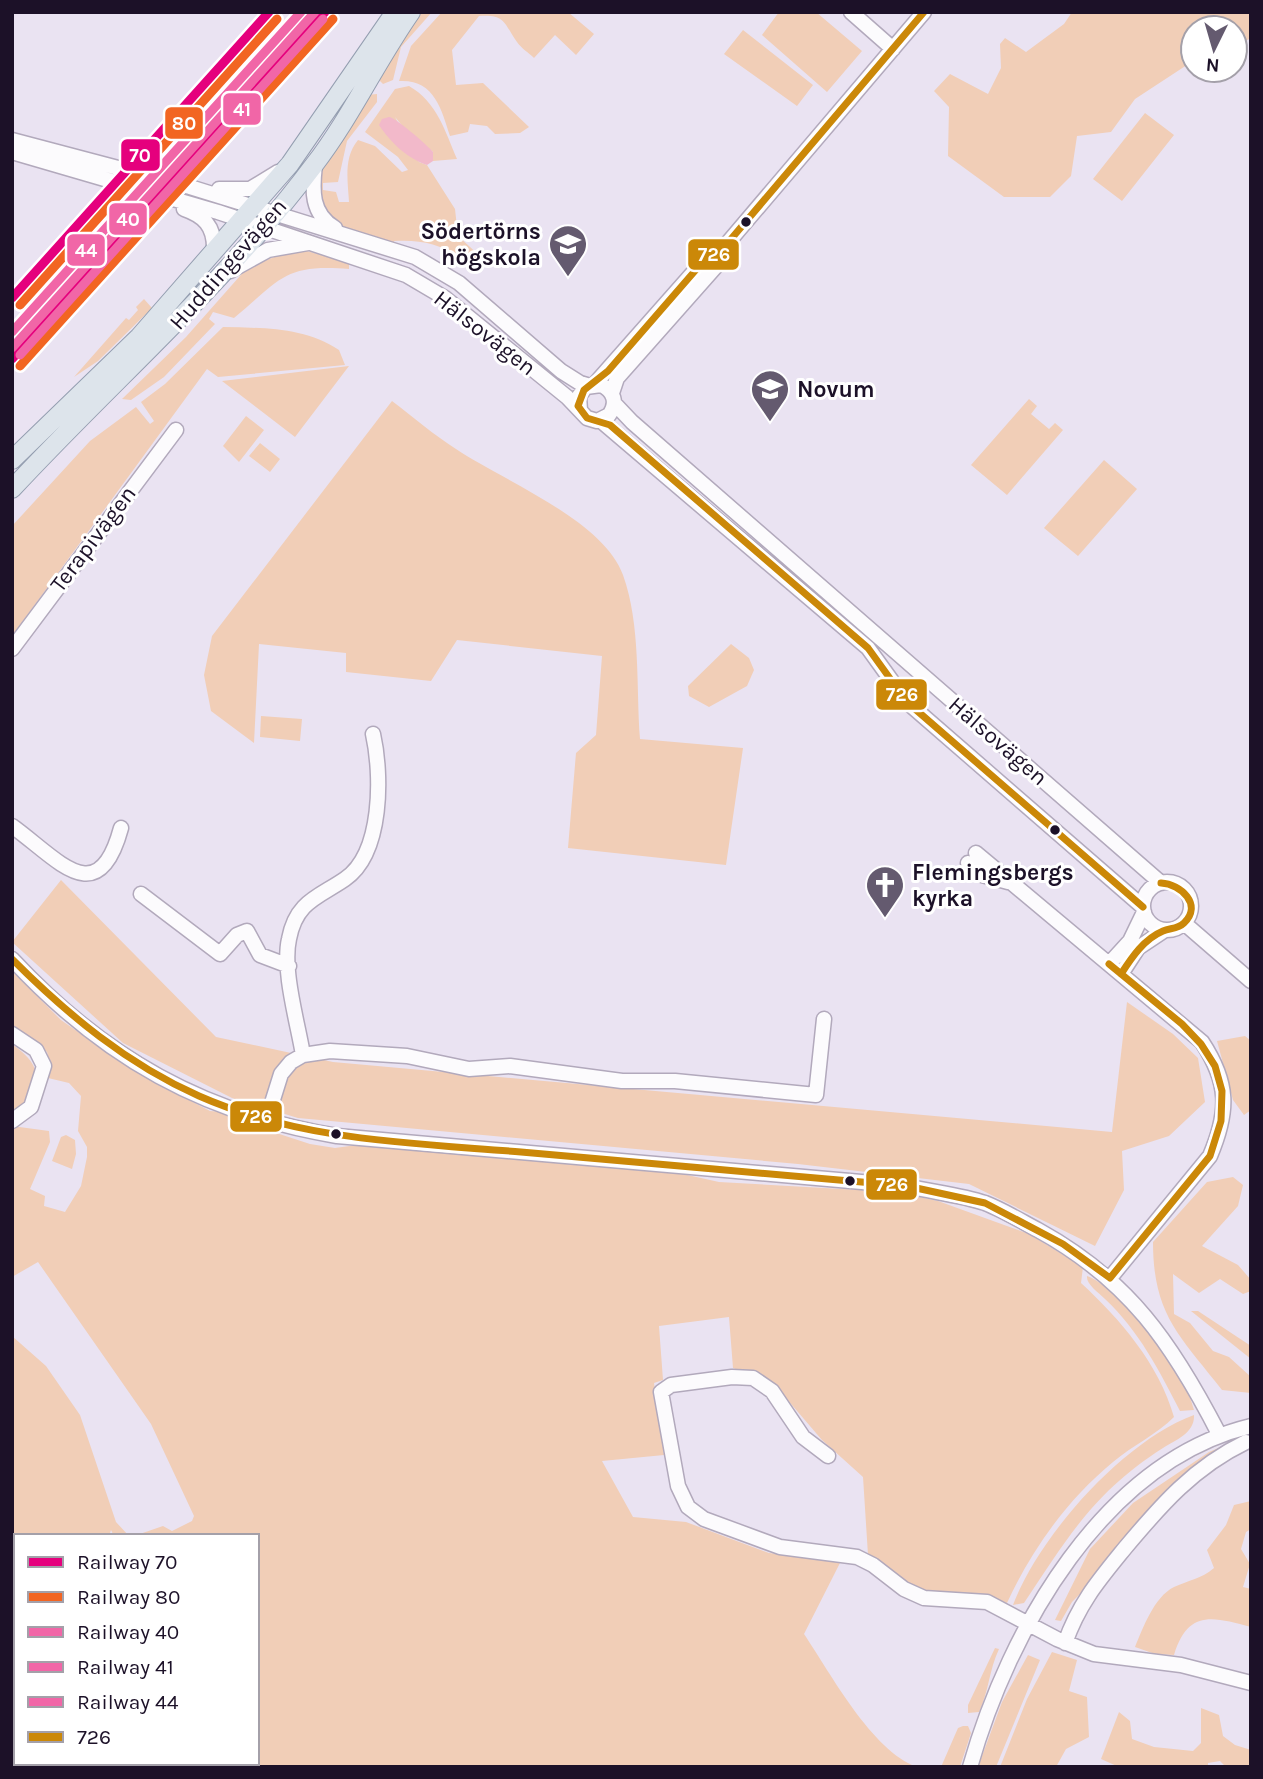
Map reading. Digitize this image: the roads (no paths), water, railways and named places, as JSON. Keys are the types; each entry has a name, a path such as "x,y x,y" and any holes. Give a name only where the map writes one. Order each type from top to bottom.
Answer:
{"main road":[{"name":"Huddingevägen","path":"12,460 139,337 214,247 290,164 395,12"},
{"name":"Huddingevägen","path":"12,488 222,276 314,165 411,12"}],"street":[{"path":"851,12 892,49"},
{"path":"720,252 707,257 592,385 579,396 580,410 587,418 600,420 609,415 617,378 717,265 720,252 924,12"},
{"path":"12,141 190,187 233,195 257,186 290,164"},
{"path":"12,152 213,217 247,213 269,219"},
{"path":"314,165 312,192 317,210 329,224 342,233"},
{"path":"233,195 247,213"},
{"path":"213,217 214,247"},
{"name":"Hälsovägen","path":"269,219 342,233 415,257 459,283 561,370 580,383 592,385"},
{"name":"Hälsovägen","path":"269,219 313,242 406,275 445,298 580,410"},
{"path":"222,276 268,250 313,242"},
{"path":"592,385 606,387 613,398"},
{"name":"Hälsovägen","path":"613,398 632,422 1161,883"},
{"name":"Hälsovägen","path":"600,420 868,648 907,702 1143,909"},
{"name":"Terapivägen","path":"12,649 176,430"},
{"path":"303,1055 289,965 289,939 299,914 316,894 346,878 371,843 379,767 373,734"},
{"path":"12,826 76,872 91,876 97,874 113,853 121,828"},
{"path":"972,858 1013,883 1202,1042 1215,1062 1225,1108 1220,1132 1210,1156 1110,1278"},
{"path":"1109,964 1130,941 1146,895 1161,883 1175,884 1186,891 1191,904 1184,923 1166,930 1138,948 1121,974"},
{"path":"141,894 220,954 237,935 247,930 261,955 289,965"},
{"path":"1143,909 1152,925 1166,930"},
{"path":"1184,923 1251,981"},
{"path":"12,959 52,1002 93,1036 147,1070 196,1095 265,1122 351,1137 907,1186 985,1203 1063,1244 1110,1278 1159,1331 1197,1391 1219,1434"},
{"path":"265,1122 281,1074 291,1062 303,1055 341,1051 407,1056 469,1069 510,1066 622,1081 676,1081 816,1095 824,1019"},
{"path":"12,1034 36,1050 44,1066 31,1107 12,1121"},
{"path":"828,1456 803,1437 772,1391 753,1378 732,1377 671,1385 664,1388 660,1395 678,1486 688,1507 704,1519 780,1547 865,1560 904,1589 924,1598 987,1602 1065,1643 1111,1658 1181,1665 1251,1683"},
{"path":"970,1767 981,1728 1014,1648 1059,1574 1101,1520 1162,1465 1219,1434 1251,1426"},
{"path":"1065,1643 1081,1602 1150,1515 1210,1461 1245,1442"}],"rail line":[{"name":"70","path":"12,298 269,12"},
{"name":"44","path":"12,332 301,12"},
{"name":"40","path":"12,348 315,12"},
{"name":"70","path":"12,359 325,12"},
{"name":"80","path":"20,305 277,19"},
{"name":"41","path":"20,355 323,19"},
{"name":"80","path":"20,366 333,19"}],"place":[{"name":"Södertörns högskola","path":"568,278"},
{"name":"Novum","path":"770,423"},
{"name":"Flemingsbergs kyrka","path":"885,919"}]}
